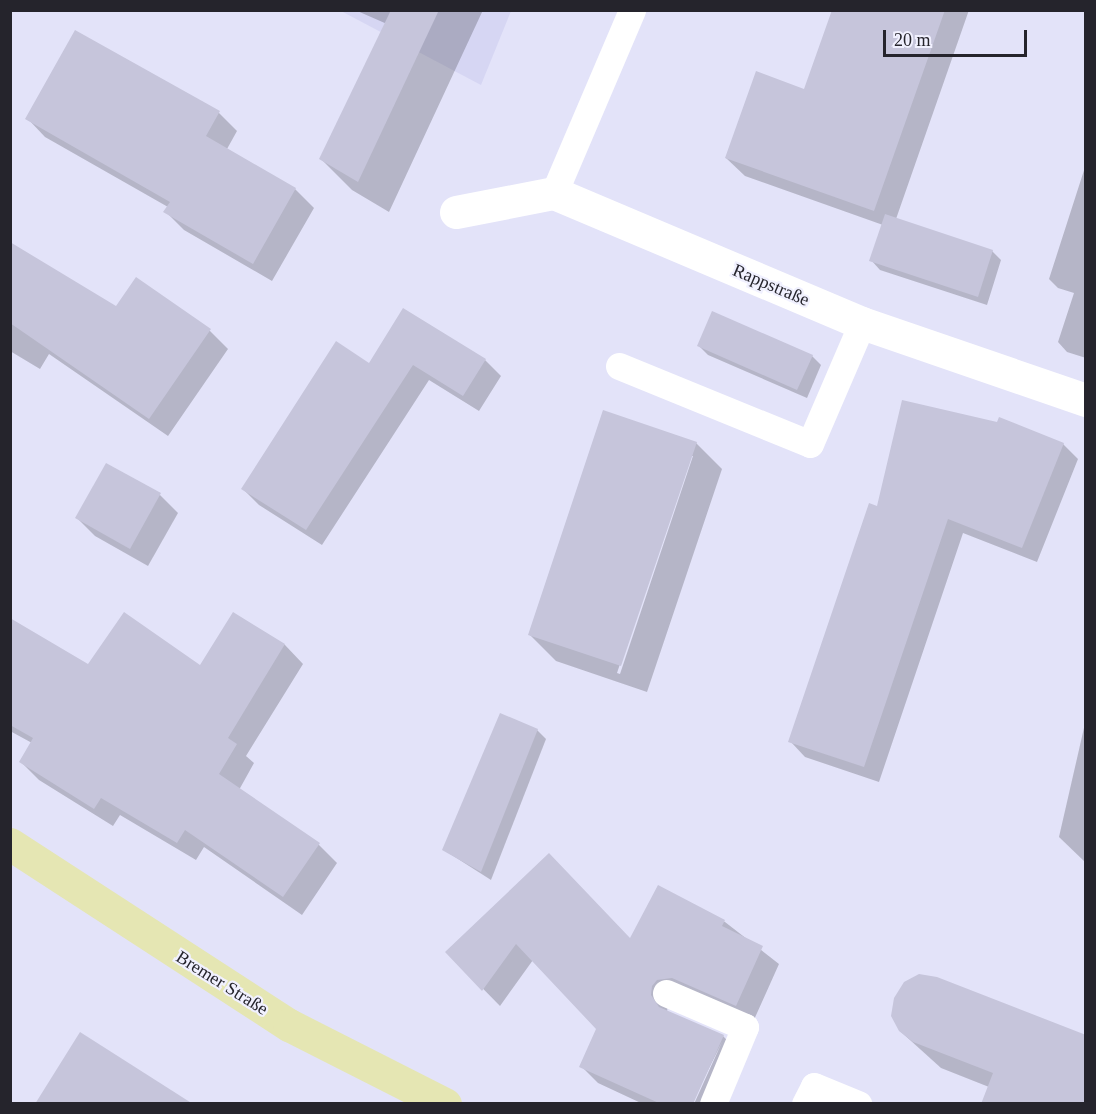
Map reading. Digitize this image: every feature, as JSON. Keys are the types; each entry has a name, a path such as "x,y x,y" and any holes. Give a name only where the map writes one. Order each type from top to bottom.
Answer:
{"main road":[{"name":"Bremer Straße","path":"10,844 290,1025 445,1104"}],"street":[{"path":"456,212 554,193"},
{"name":"Rappstraße","path":"554,193 862,323 1086,400"}],"lane":[{"path":"554,193 632,10"},
{"path":"619,366 810,444 862,323"},
{"path":"666,993 745,1027 713,1104"},
{"path":"805,1104 814,1086 858,1104"}],"shaded area":[{"path":"341,11 511,11 481,85"}],"building":[{"path":"391,10 439,10 358,182 319,159"},
{"path":"832,10 945,10 874,211 725,158 756,71 804,89"},
{"path":"75,30 220,111 206,136 296,188 253,264 163,212 170,202 25,119"},
{"path":"885,214 993,250 978,297 869,261"},
{"path":"10,242 116,306 136,277 211,329 149,419 10,323"},
{"path":"403,308 486,359 463,396 413,365 306,530 241,489 336,341 369,363"},
{"path":"712,311 813,355 797,390 697,346"},
{"path":"902,400 997,422 999,417 1064,443 1022,548 948,519 864,767 788,742 869,503 877,506"},
{"path":"603,410 697,442 621,666 528,635"},
{"path":"106,463 161,493 130,549 75,518"},
{"path":"124,612 200,665 233,612 285,644 228,738 237,744 219,774 320,843 283,897 185,830 177,843 101,798 94,809 19,762 33,738 10,725 10,618 88,664"},
{"path":"500,713 538,729 481,872 442,850"},
{"path":"549,853 630,938 658,885 725,920 722,926 763,946 736,1006 672,978 657,980 652,986 651,995 659,1007 724,1035 693,1104 661,1104 579,1067 596,1029 516,944 482,991 445,952"},
{"path":"919,974 937,977 1086,1035 1086,1104 981,1104 993,1073 913,1042 899,1031 891,1016 894,998 904,982"},
{"path":"80,1032 193,1104 35,1104"}]}
